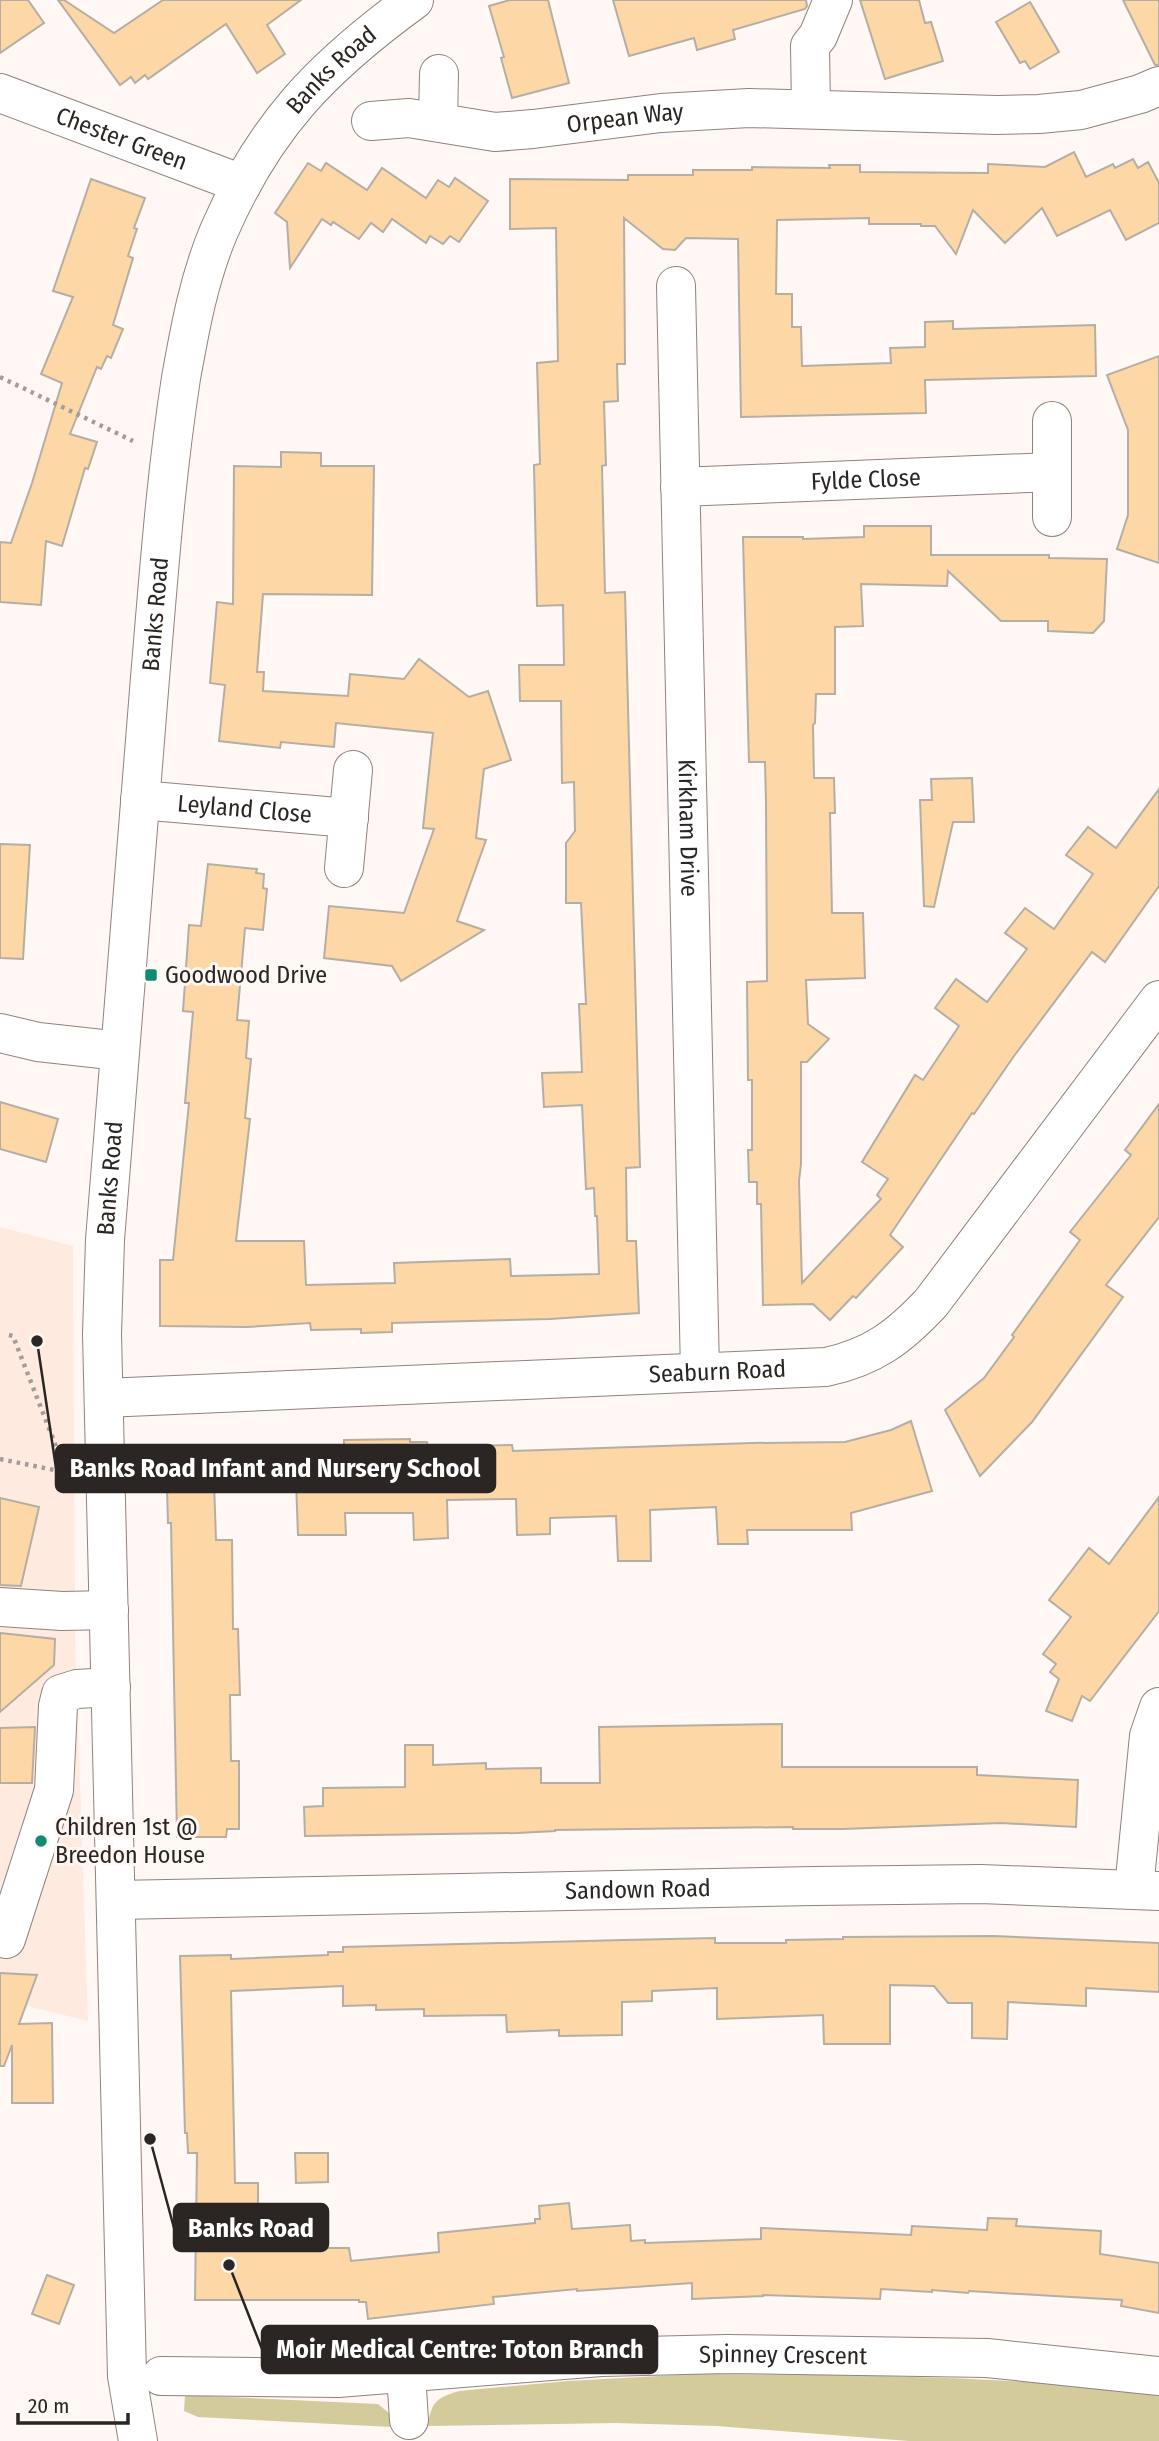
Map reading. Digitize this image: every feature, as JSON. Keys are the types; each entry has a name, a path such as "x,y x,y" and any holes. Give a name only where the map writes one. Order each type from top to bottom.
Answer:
{"street":[{"name":"Banks Road","path":"138,2441 127,2376 102,1334 105,1240 169,458 190,328 200,285 219,232 260,150 289,110 340,58 414,0"},
{"path":"811,109 810,46 818,36 833,0"},
{"path":"438,122 439,74"},
{"name":"Orpean Way","path":"371,121 409,118 495,132 661,113 749,108 1040,114 1081,110 1159,86"},
{"name":"Chester Green","path":"0,93 242,184"},
{"name":"Kirkham Drive","path":"676,286 700,1371"},
{"path":"1052,421 1052,517"},
{"name":"Fylde Close","path":"680,487 1052,472"},
{"path":"344,868 353,770"},
{"name":"Leyland Close","path":"139,800 349,818"},
{"name":"Seaburn Road","path":"104,1398 826,1367 866,1355 899,1335 931,1303 1159,1000"},
{"path":"0,1033 38,1042 120,1051"},
{"path":"0,1607 62,1612 109,1610"},
{"path":"6,1939 54,1790 58,1706 61,1694 77,1689 111,1687"},
{"path":"1147,1890 1149,1736 1159,1707"},
{"name":"Sandown Road","path":"116,1900 828,1885 982,1884 1147,1890"},
{"name":"Spinney Crescent","path":"161,2376 338,2378 601,2357 740,2354 987,2358 1159,2376"},
{"path":"406,2374 408,2420"}],"path":[{"path":"0,377 169,458"},
{"path":"9,1335 13,1336 65,1472"},
{"path":"0,1459 105,1478"}],"shaded area":[{"path":"0,1227 73,1246 75,1637 88,2021 31,2007 0,1994"},
{"path":"696,2374 985,2380 1159,2394 1159,2441 909,2441 717,2426 616,2423 428,2426 436,2402 459,2391 568,2381"},
{"path":"185,2395 378,2404 389,2413 392,2427 198,2417 184,2411"}],"building":[{"path":"0,0 28,0 44,23 0,53"},
{"path":"58,0 64,0 114,33 163,0 301,0 267,25 285,54 257,73 226,24 148,79 145,75 135,83 131,77 120,85"},
{"path":"510,0 548,0 569,83 512,98 501,58 504,57 489,6"},
{"path":"613,0 806,0 807,6 805,9 733,30 735,39 697,50 694,38 629,56"},
{"path":"860,0 919,0 925,23 931,22 943,61 885,79"},
{"path":"1123,0 1159,0 1159,65 1155,65"},
{"path":"1030,2 1059,52 1030,69 1025,61 1020,63 996,22"},
{"path":"1074,152 1086,177 1113,164 1115,168 1133,159 1138,168 1148,162 1159,183 1159,223 1126,240 1110,210 1057,236 1042,208 1005,243 973,210 956,254 935,226 869,224 869,218 777,220 776,294 792,294 792,327 801,327 802,366 891,363 890,348 925,347 925,322 953,321 953,329 1095,325 1096,376 925,380 926,413 741,417 738,239 686,238 675,250 663,249 624,218 625,364 617,364 618,401 604,402 606,465 602,466 605,593 625,592 640,1167 626,1168 627,1241 636,1241 639,1313 550,1319 392,1323 392,1332 361,1333 361,1329 311,1330 310,1323 247,1327 160,1326 160,1260 173,1260 189,1103 185,1103 193,1012 183,1011 189,925 201,926 208,864 257,869 256,873 264,874 263,888 267,889 263,930 245,928 237,1020 249,1021 246,1058 251,1059 245,1118 250,1119 236,1241 304,1241 306,1285 395,1283 394,1263 510,1259 511,1276 599,1274 594,1188 586,1189 582,1105 544,1107 542,1073 582,1072 579,1004 586,1004 581,903 566,903 566,843 575,831 574,782 562,783 561,701 520,701 519,665 564,665 563,605 537,606 534,465 540,464 537,363 558,361 556,228 510,229 510,179 628,180 628,175 693,175 693,170 752,170 752,167 830,168 829,165 860,165 860,172 988,173 988,164 1045,167"},
{"path":"308,163 321,171 326,163 367,190 382,168 426,198 438,180 449,187 455,178 488,201 459,242 450,236 443,244 430,236 426,243 392,219 383,232 371,223 359,239 333,222 331,225 322,219 290,268 287,222 275,213"},
{"path":"91,179 145,198 134,228 137,229 128,256 133,258 113,325 123,329 111,358 107,356 101,369 97,367 70,434 97,442 88,469 85,468 62,546 46,541 41,605 0,602 0,542 11,543 62,383 41,374 73,297 53,291"},
{"path":"1159,356 1159,563 1117,549 1128,515 1128,430 1107,375"},
{"path":"281,452 321,453 321,466 374,466 372,595 263,594 257,672 264,672 263,691 348,696 350,674 404,679 419,659 469,697 488,691 511,760 484,769 476,838 486,840 457,921 484,930 401,981 392,966 324,958 329,906 404,913 434,829 423,828 433,733 336,723 334,747 281,742 280,748 219,741 225,685 210,683 217,602 233,604 234,466 281,467"},
{"path":"864,526 931,526 931,555 1049,555 1049,558 1107,559 1104,621 1093,633 1048,631 1048,621 1001,621 948,571 947,586 861,584 863,626 835,627 835,694 816,694 813,725 814,778 834,778 835,813 830,813 832,913 863,913 865,978 806,980 808,1024 829,1039 807,1062 801,1062 799,1181 802,1283 881,1199 877,1195 888,1179 862,1162 915,1075 923,1080 959,1026 935,1008 956,979 987,1002 1027,949 1005,933 1025,908 1054,929 1093,874 1066,855 1088,827 1116,848 1159,789 1159,886 1105,962 1092,952 974,1114 972,1113 890,1235 903,1247 856,1298 853,1296 830,1320 813,1304 763,1305 761,1204 757,1204 757,1182 749,1182 752,1080 748,1080 747,982 767,981 766,803 765,762 749,762 743,537 864,537"},
{"path":"972,778 974,822 953,822 934,907 924,906 920,800 932,800 931,779"},
{"path":"0,844 30,845 23,959 0,958"},
{"path":"0,1102 58,1119 46,1162 0,1149"},
{"path":"1159,1104 1159,1217 1106,1285 1123,1297 1032,1422 980,1476 945,1410 984,1378 1014,1337 1012,1335 1080,1240 1070,1232 1131,1155 1125,1150"},
{"path":"911,1421 932,1491 851,1513 852,1530 747,1530 748,1544 718,1544 716,1507 650,1510 651,1561 618,1561 616,1516 550,1518 550,1534 517,1535 516,1499 447,1500 448,1538 414,1540 413,1513 345,1513 346,1535 298,1535 295,1453 344,1452 344,1440 410,1439 410,1442 427,1442 428,1447 512,1445 513,1451 845,1442 891,1430"},
{"path":"213,1453 216,1540 232,1540 233,1629 238,1629 240,1695 230,1695 231,1761 239,1761 239,1829 227,1829 226,1837 177,1837 171,1523 168,1523 166,1455"},
{"path":"1159,1497 1159,1611 1090,1701 1082,1696 1072,1721 1046,1711 1059,1679 1050,1672 1056,1664 1043,1654 1071,1617 1049,1600 1089,1548 1109,1564"},
{"path":"0,1498 39,1507 21,1586 0,1585"},
{"path":"0,1633 55,1639 54,1665 0,1712"},
{"path":"782,1724 782,1767 977,1767 977,1775 1078,1780 1076,1827 1001,1823 843,1829 793,1827 555,1830 305,1836 304,1807 323,1806 323,1788 405,1787 405,1745 433,1745 433,1765 486,1763 486,1769 541,1768 541,1783 600,1783 599,1727"},
{"path":"35,1727 32,1783 0,1783 0,1728"},
{"path":"993,1936 1159,1943 1159,1992 1086,1988 1086,2006 1008,2002 1007,2039 972,2038 972,2003 948,2003 934,1986 890,1985 890,2044 824,2044 823,2015 717,2019 717,1988 652,1991 652,2001 622,2002 622,2035 559,2036 559,2030 507,2032 506,2015 424,2016 424,2009 376,2010 376,2005 343,2006 343,1986 231,1991 235,2183 258,2183 258,2248 349,2248 351,2261 439,2252 438,2233 535,2223 535,2219 540,2219 539,2206 569,2203 572,2229 630,2225 631,2241 645,2240 645,2243 761,2239 761,2228 911,2235 912,2226 987,2230 988,2218 1017,2219 1016,2226 1101,2231 1100,2254 1159,2263 1159,2313 1121,2306 1122,2300 969,2291 881,2289 880,2299 763,2295 692,2299 692,2283 493,2297 494,2304 368,2319 366,2302 359,2300 195,2300 197,2153 188,2153 185,2133 180,1956 231,1955 231,1959 328,1955 328,1952 343,1952 343,1947 624,1940 715,1938 715,1943 786,1943 786,1940 843,1937"},
{"path":"0,1973 37,1975 19,2024 52,2023 53,2103 12,2103 12,2045 4,2066 0,2066"},
{"path":"295,2153 328,2153 328,2182 296,2183"},
{"path":"47,2275 74,2285 59,2324 32,2314"}],"place":[{"name":"Goodwood Drive","path":"151,975"},
{"name":"Banks Road Infant and Nursery School","path":"37,1341"},
{"name":"Children 1st @ Breedon House","path":"41,1841"},
{"name":"Banks Road","path":"150,2139"},
{"name":"Moir Medical Centre: Toton Branch","path":"229,2265"}]}
